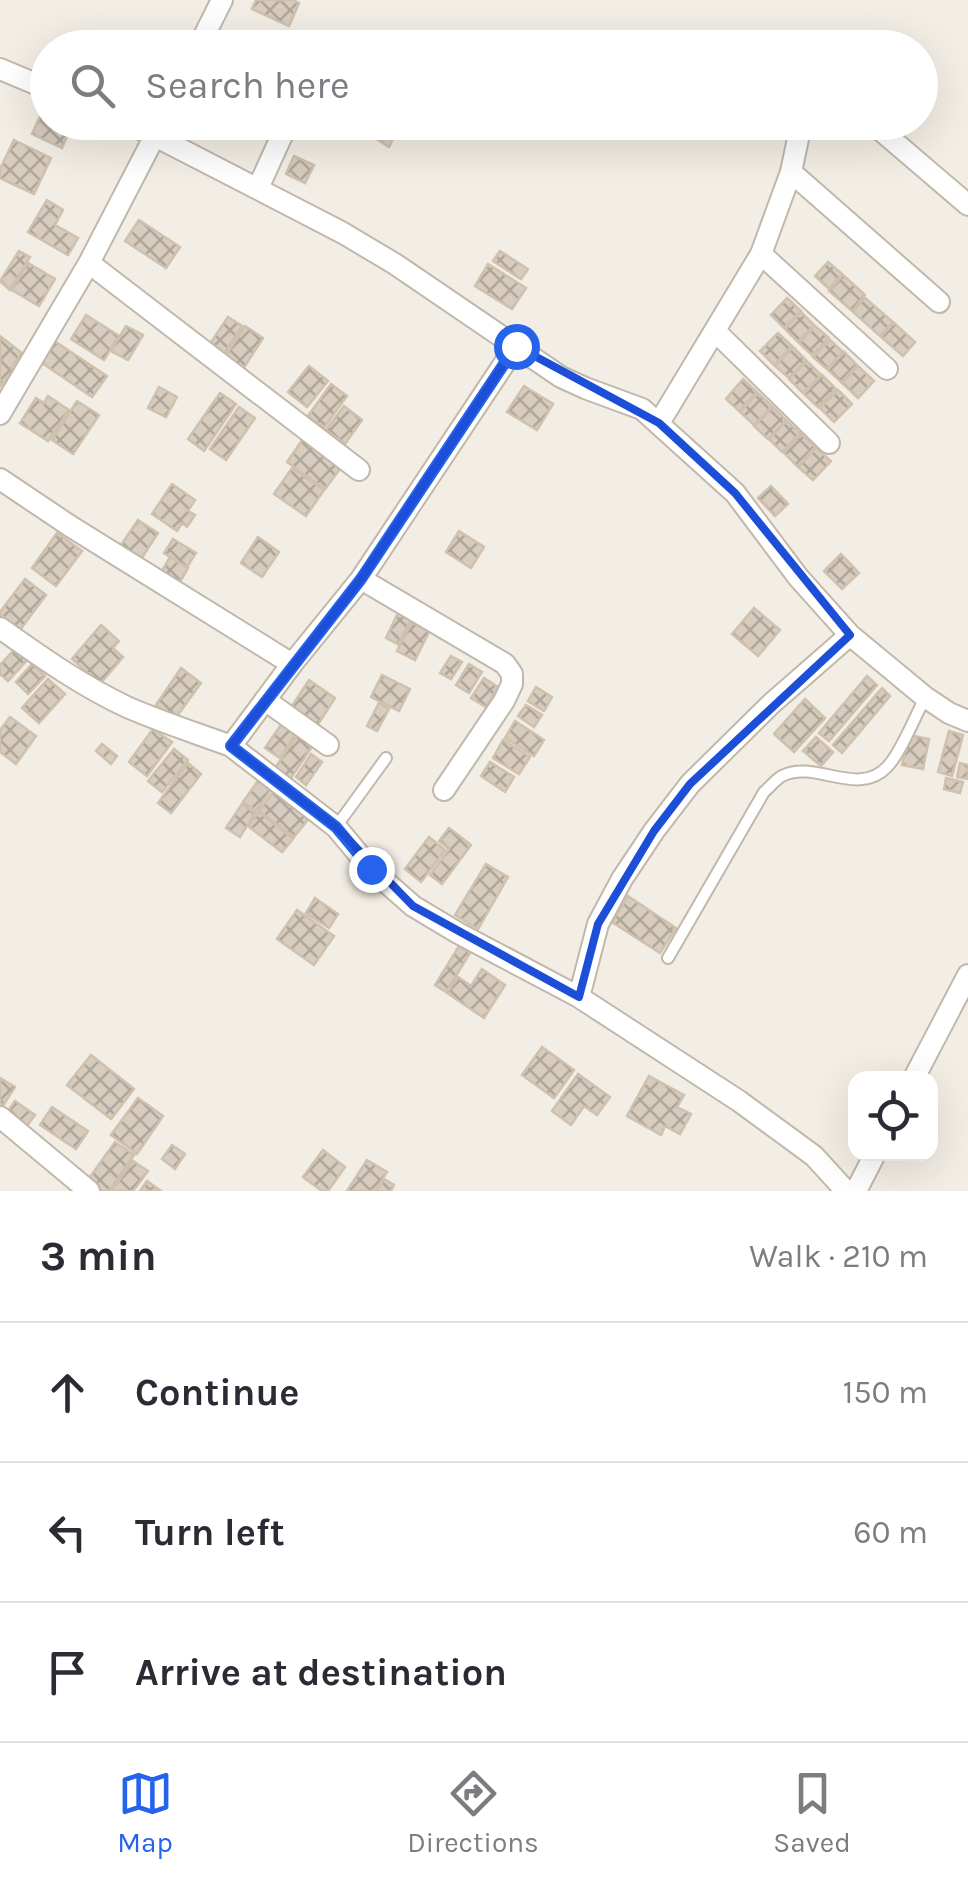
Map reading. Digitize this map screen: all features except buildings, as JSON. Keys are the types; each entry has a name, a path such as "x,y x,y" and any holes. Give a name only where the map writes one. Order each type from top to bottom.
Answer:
{"street":[{"path":"207,30 222,0"},
{"path":"0,69 30,82"},
{"path":"0,414 89,262 152,140"},
{"path":"177,140 395,264 560,376 642,409 735,493 798,577 850,634 925,697 968,722"},
{"path":"258,188 280,140"},
{"path":"659,423 761,254 791,172 798,140"},
{"path":"892,140 968,206"},
{"path":"791,172 939,302"},
{"path":"761,254 887,369"},
{"path":"89,262 359,470"},
{"path":"716,331 830,443"},
{"path":"231,746 361,579 516,346"},
{"path":"0,478 292,664"},
{"path":"361,579 504,664 512,674 504,701 444,790"},
{"path":"0,628 46,661 116,702 231,746 336,827 371,869 413,906 458,934 578,996 739,1101 814,1156 846,1191"},
{"path":"578,996 598,924 654,831 690,784 850,634"},
{"path":"265,700 328,745"},
{"path":"918,1071 968,975"},
{"path":"0,1118 89,1191"},
{"path":"856,1191 871,1161"}],"lane":[{"path":"668,958 764,792 782,776 802,771 858,780 875,776 887,767 925,697"},
{"path":"336,827 386,758"}],"highlighted area":[{"path":"516,346 659,423 735,493 850,635 690,784 654,831 598,924 579,997 413,906 336,827 231,746 361,579"}],"route":[{"path":"371,869 336,827 231,746 361,579 516,346"}]}
